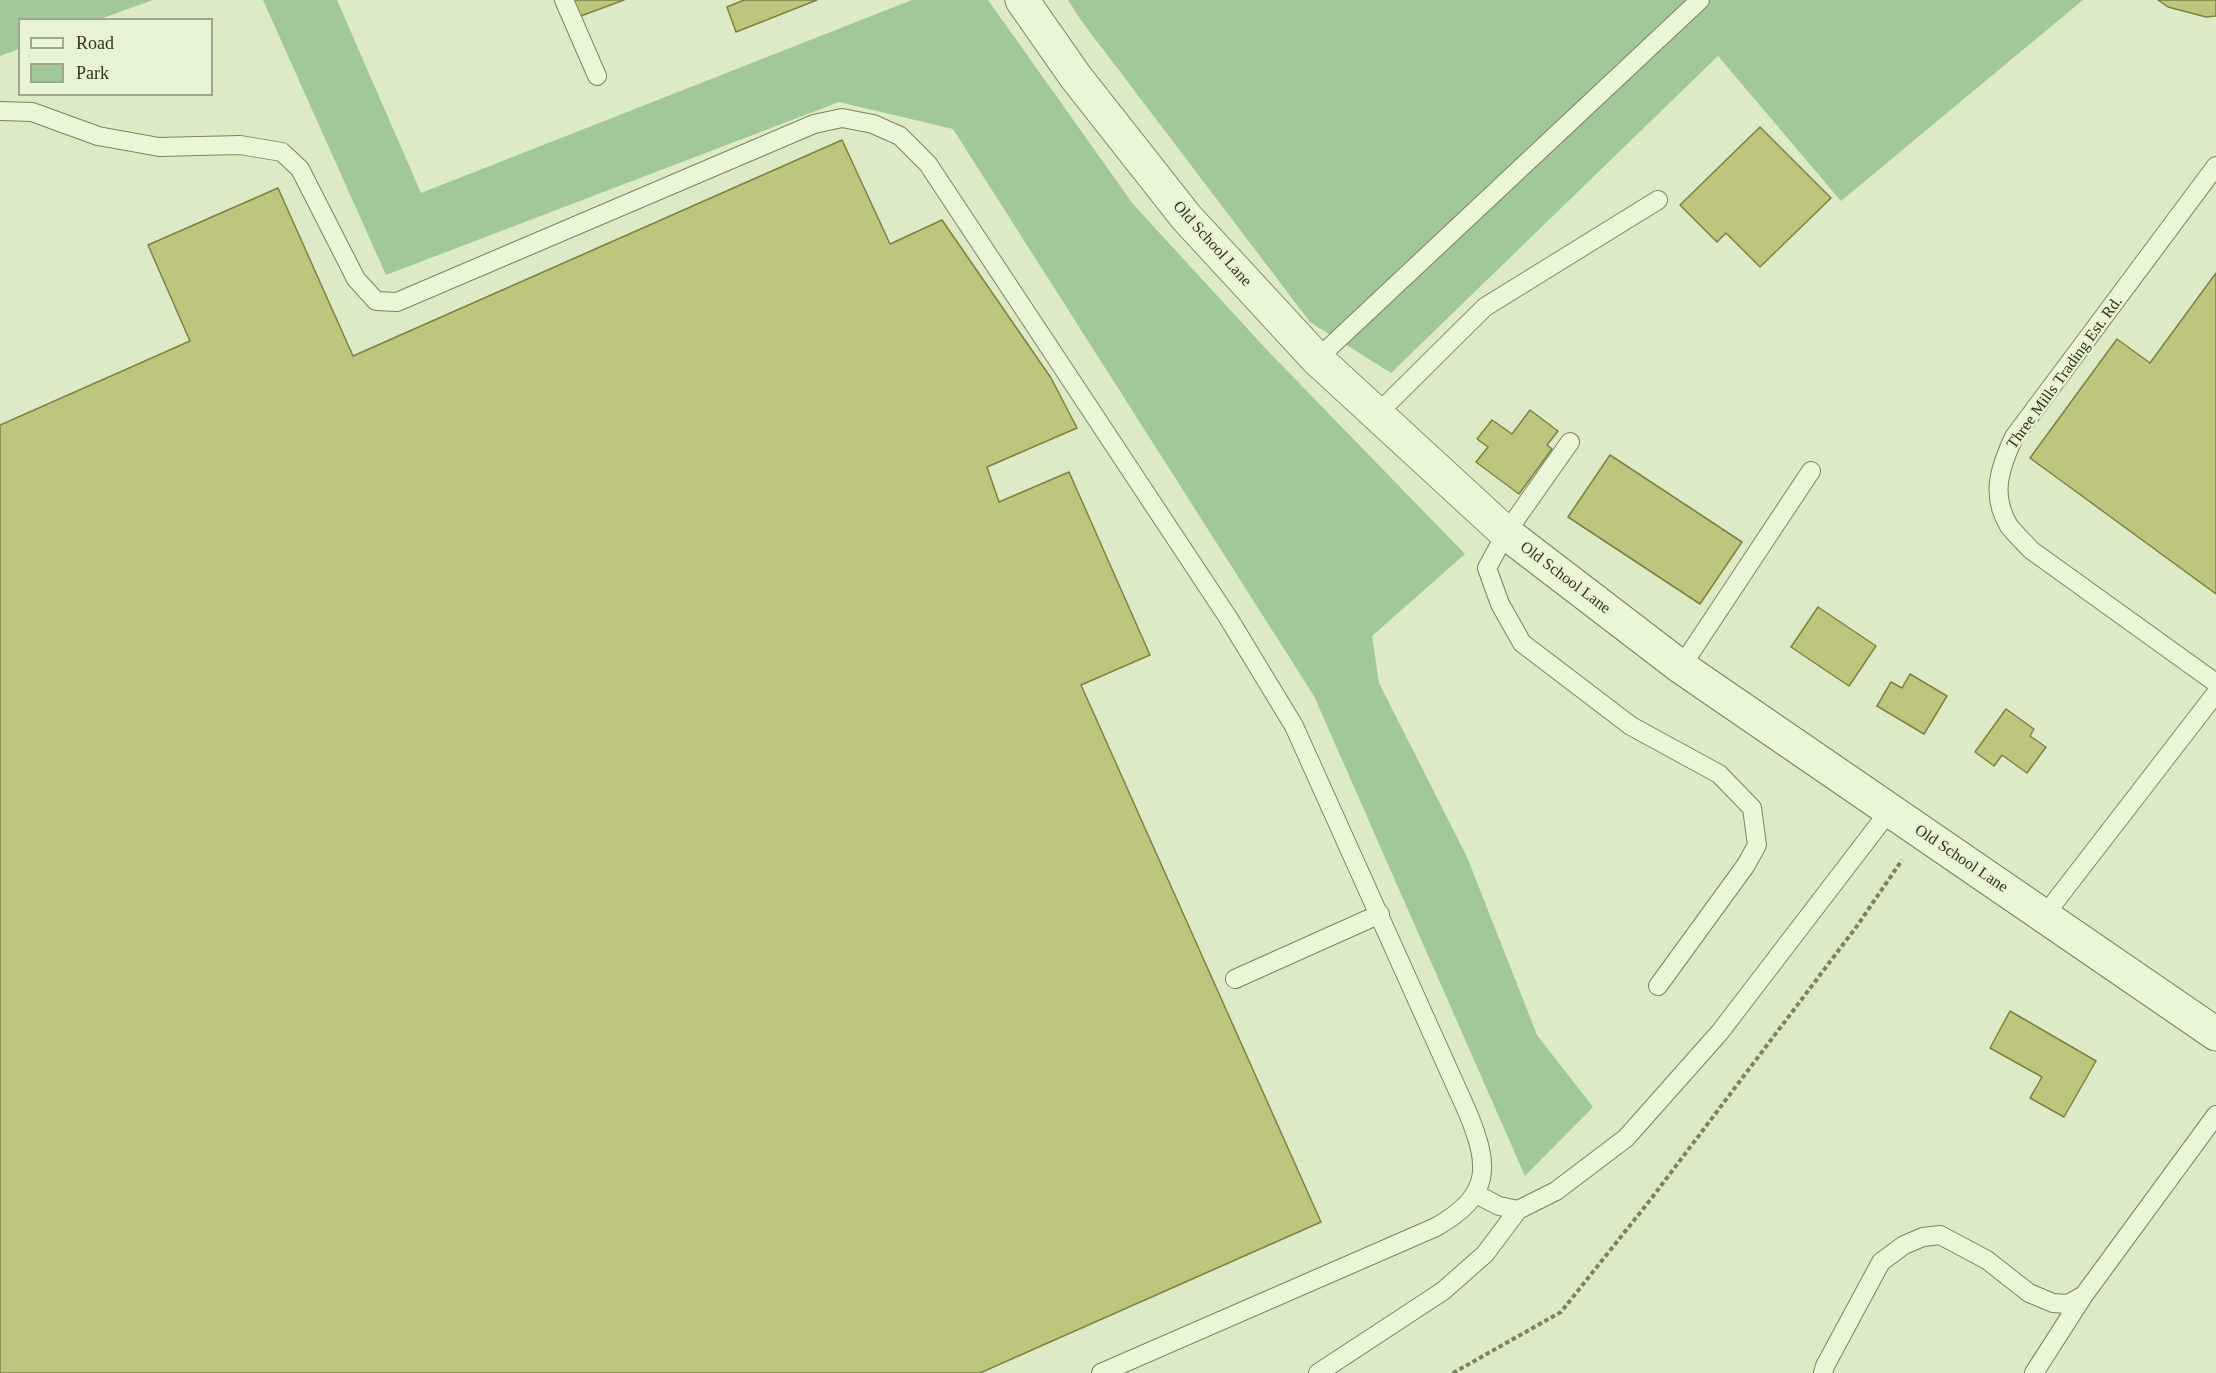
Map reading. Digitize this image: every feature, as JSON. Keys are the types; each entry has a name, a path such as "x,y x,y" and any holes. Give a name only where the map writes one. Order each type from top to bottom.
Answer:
{"street":[{"name":"Old School Lane","path":"1022,0 1075,76 1186,217 1317,359 1506,533 1681,667 2216,1034"}],"lane":[{"path":"564,0 597,76"},
{"path":"1317,359 1700,0"},
{"path":"0,111 32,112 98,136 159,147 240,145 282,152 300,169 356,279 376,301 397,302 814,124 842,118 873,124 900,136 928,164 1229,619 1294,726 1380,914 1478,1138 1484,1164 1476,1194 1457,1215 1436,1227 1101,1373"},
{"name":"Three Mills Trading Est. Rd.","path":"2216,166 2014,437 2002,462 1998,484 2001,505 2009,526 2031,550 2216,683"},
{"path":"1376,415 1485,307 1658,200"},
{"path":"1570,442 1506,533 1487,568 1500,604 1522,643 1631,726 1719,774 1752,808 1757,845 1746,865 1658,986"},
{"path":"1681,667 1811,471"},
{"path":"2044,916 2216,693"},
{"path":"1318,1373 1443,1291 1485,1254 1518,1210 1556,1191 1626,1138 1720,1032 1890,810"},
{"path":"1235,979 1380,914"},
{"path":"2034,1373 2084,1295 2216,1115"},
{"path":"1476,1194 1499,1206 1518,1210"},
{"path":"1823,1373 1881,1262 1904,1245 1923,1237 1940,1235 1987,1260 2029,1293 2053,1303 2068,1304 2084,1295"}],"path":[{"path":"1453,1373 1561,1312 1651,1200 1857,926 1921,832"}],"green space":[{"path":"0,0 153,0 103,18 18,18 18,49 0,56"},
{"path":"263,0 337,0 421,193 912,0 988,0 1133,204 1267,350 1465,554 1372,636 1379,683 1467,857 1537,1035 1593,1107 1525,1176 1314,696 953,129 839,102 386,275"},
{"path":"1068,0 2083,0 1841,201 1718,56 1391,373 1310,322 1080,19"}],"building":[{"path":"571,0 624,0 578,17"},
{"path":"744,0 817,0 736,32 727,7"},
{"path":"2158,0 2216,0 2216,16 2206,17 2168,7"},
{"path":"1760,127 1831,198 1760,267 1726,233 1717,242 1680,205"},
{"path":"842,140 890,244 942,220 1051,378 1077,428 987,467 999,502 1069,472 1150,655 1081,685 1321,1222 980,1373 0,1373 0,425 190,341 148,245 278,188 353,356"},
{"path":"2216,273 2216,594 2030,458 2117,339 2150,363"},
{"path":"1530,410 1558,431 1547,445 1552,449 1519,494 1476,462 1488,447 1477,439 1492,420 1512,434"},
{"path":"1610,455 1742,542 1700,604 1568,517"},
{"path":"1818,607 1876,646 1849,686 1791,647"},
{"path":"1910,674 1947,696 1924,734 1877,706 1891,682 1902,688"},
{"path":"2006,709 2034,729 2030,736 2046,747 2027,773 2002,755 1994,766 1975,752"},
{"path":"2010,1011 2096,1061 2064,1117 2030,1098 2042,1077 1990,1048"}]}
